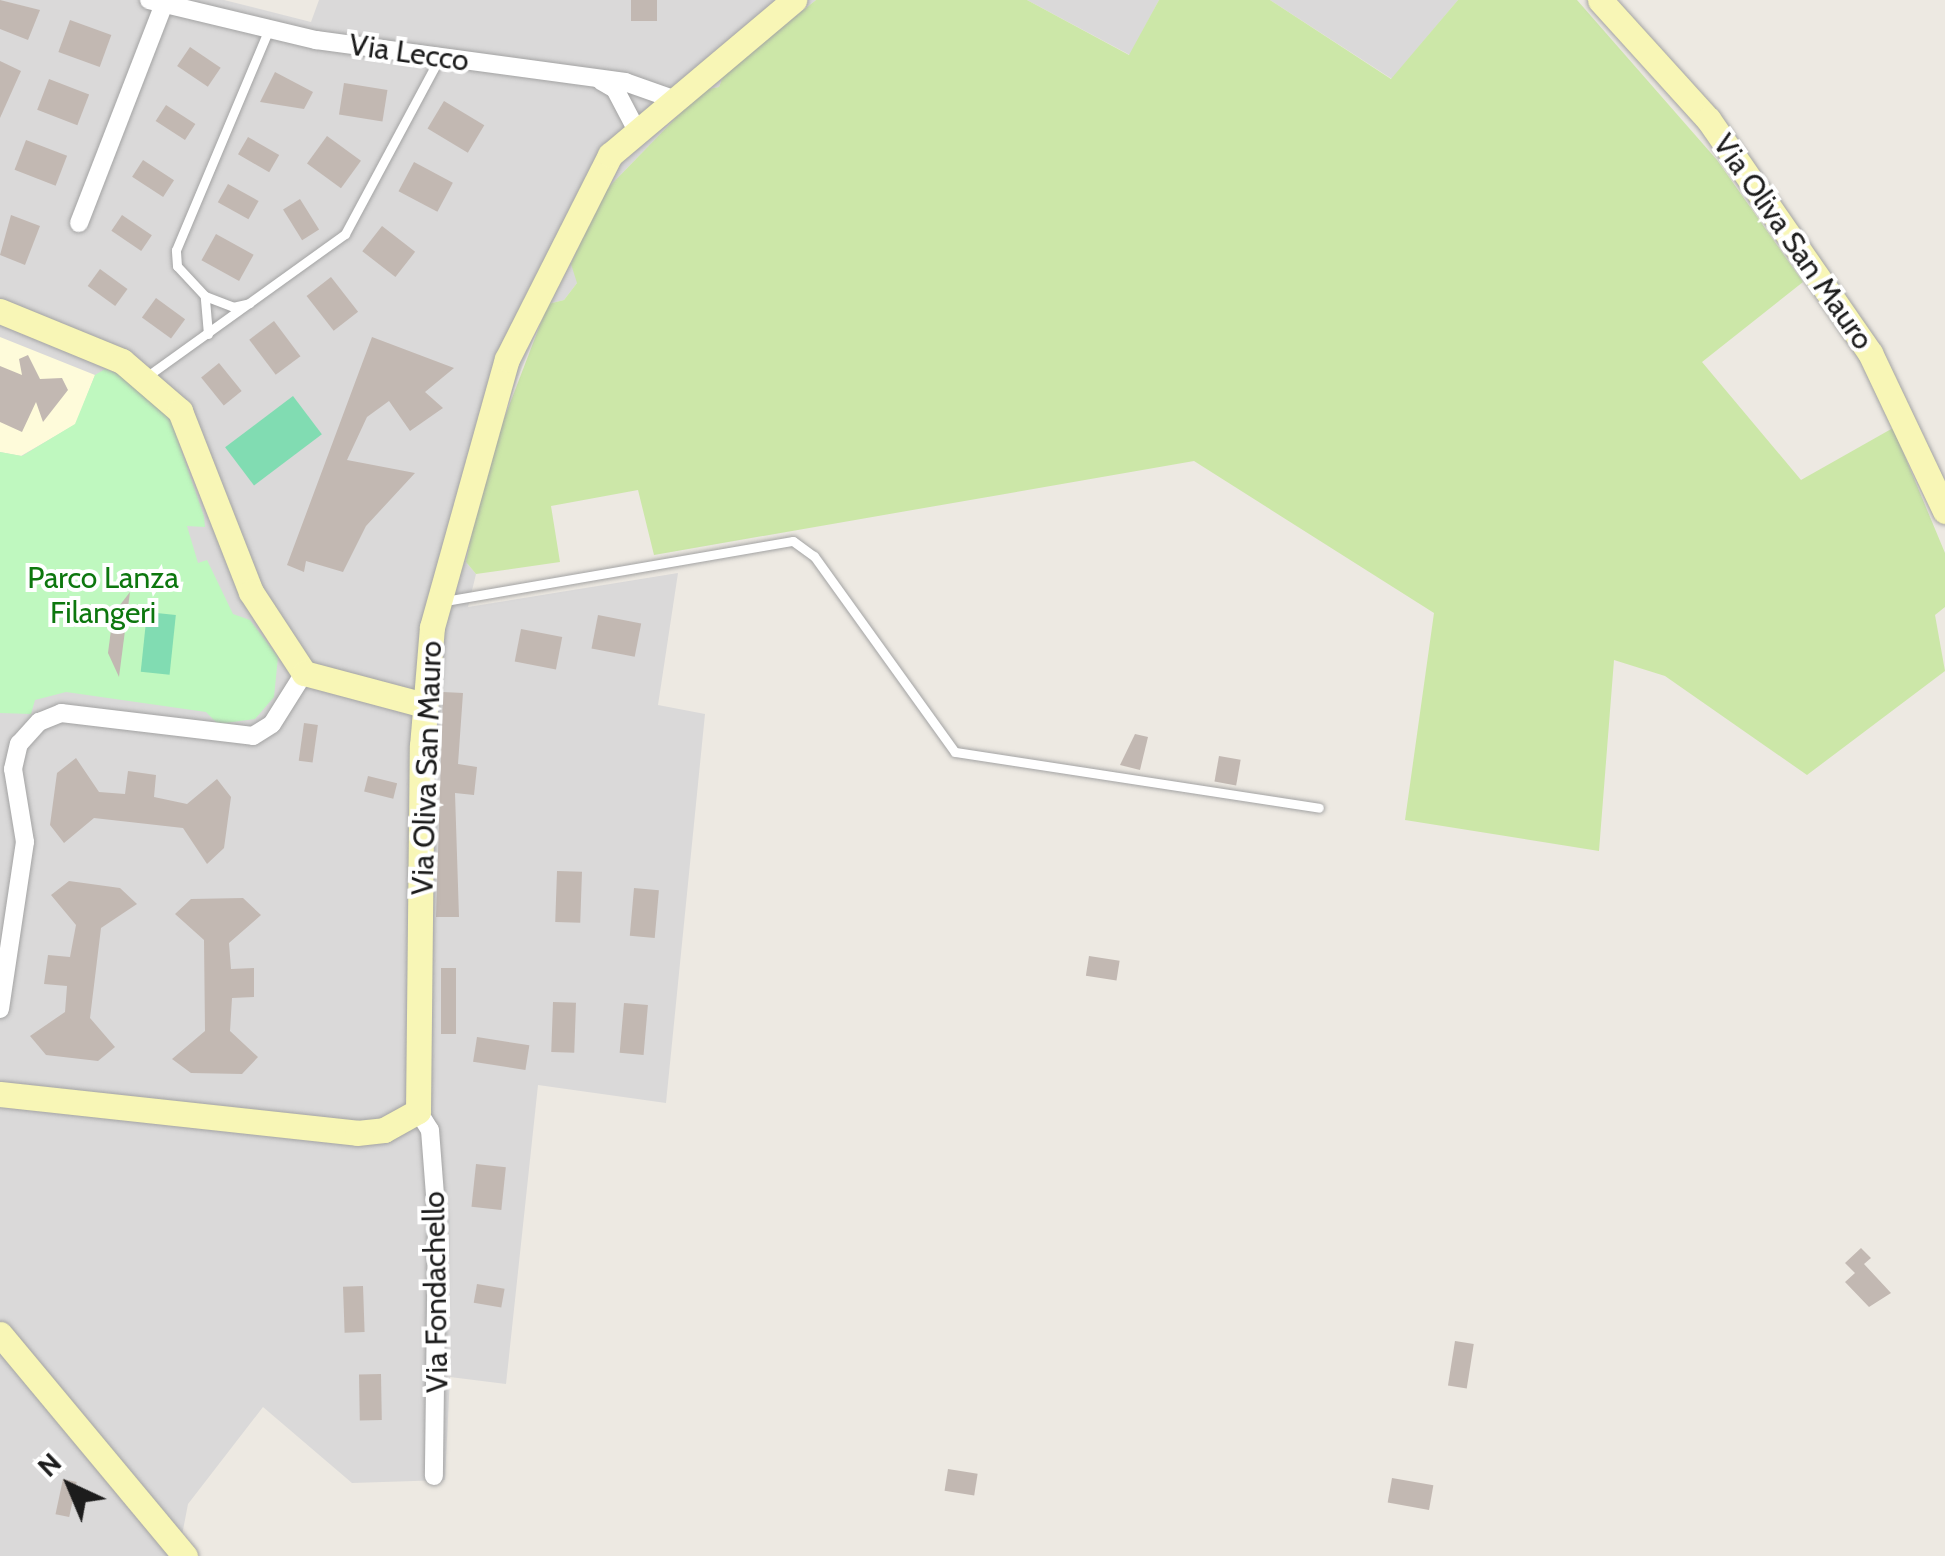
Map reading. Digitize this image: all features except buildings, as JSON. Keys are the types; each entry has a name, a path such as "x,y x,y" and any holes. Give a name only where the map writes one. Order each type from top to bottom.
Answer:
{"street":[{"name":"Via Oliva San Mauro","path":"418,1111 424,705 437,602 507,359 586,192 636,129 794,0"},
{"name":"Via Oliva San Mauro","path":"1600,0 1708,119 1870,353 1945,511"},
{"name":"Via Lecco","path":"156,2 269,29 596,78 670,98"},
{"path":"79,224 156,2"},
{"path":"596,78 615,88 636,129"},
{"path":"0,311 146,377 180,411 243,575 304,673 424,705"},
{"path":"0,1009 26,842 13,769 20,744 38,722 61,713 227,739 253,736 272,724 304,673"},
{"path":"0,1094 357,1133 384,1130 418,1111"},
{"name":"Via Fondachello","path":"418,1111 430,1130 436,1222 434,1476"},
{"path":"0,1334 185,1556"}],"lane":[{"path":"256,301 233,306 205,296 176,266 176,250 269,29"},
{"path":"146,377 256,301 356,220 440,57"},
{"path":"205,296 207,336"},
{"path":"437,602 793,541 814,556 955,752 1319,808"}],"shaded area":[{"path":"0,0 224,0 311,22 319,0 816,0 724,74 719,87 703,90 602,194 577,283 564,300 548,304 516,382 484,471 466,562 476,574 468,607 678,573 658,705 705,714 666,1103 538,1085 506,1384 450,1377 445,1480 352,1483 263,1407 188,1504 178,1556 0,1556"},
{"path":"1027,0 1159,0 1130,55"},
{"path":"1270,0 1458,0 1392,79"},
{"path":"0,337 95,375 76,424 21,456 0,452"}],"green space":[{"path":"816,0 1027,0 1129,55 1159,0 1270,0 1391,79 1458,0 1577,0 1717,160 1803,282 1702,362 1801,480 1893,428 1945,553 1945,607 1935,615 1945,671 1807,775 1665,676 1614,660 1599,851 1405,820 1434,613 1194,461 654,555 638,490 551,506 560,562 476,574 466,562 484,471 548,304 564,300 577,283 571,264 602,194 703,90 719,87 724,74"},
{"name":"Parco Lanza Filangeri","path":"105,369 132,379 171,421 204,516 205,527 187,526 198,563 207,560 233,614 250,620 278,657 274,697 255,719 218,724 206,712 66,692 35,700 31,714 0,713 0,452 22,456 75,424 95,375"},
{"path":"293,396 322,434 254,485 225,447"},
{"path":"147,612 176,615 170,675 141,672"}]}
